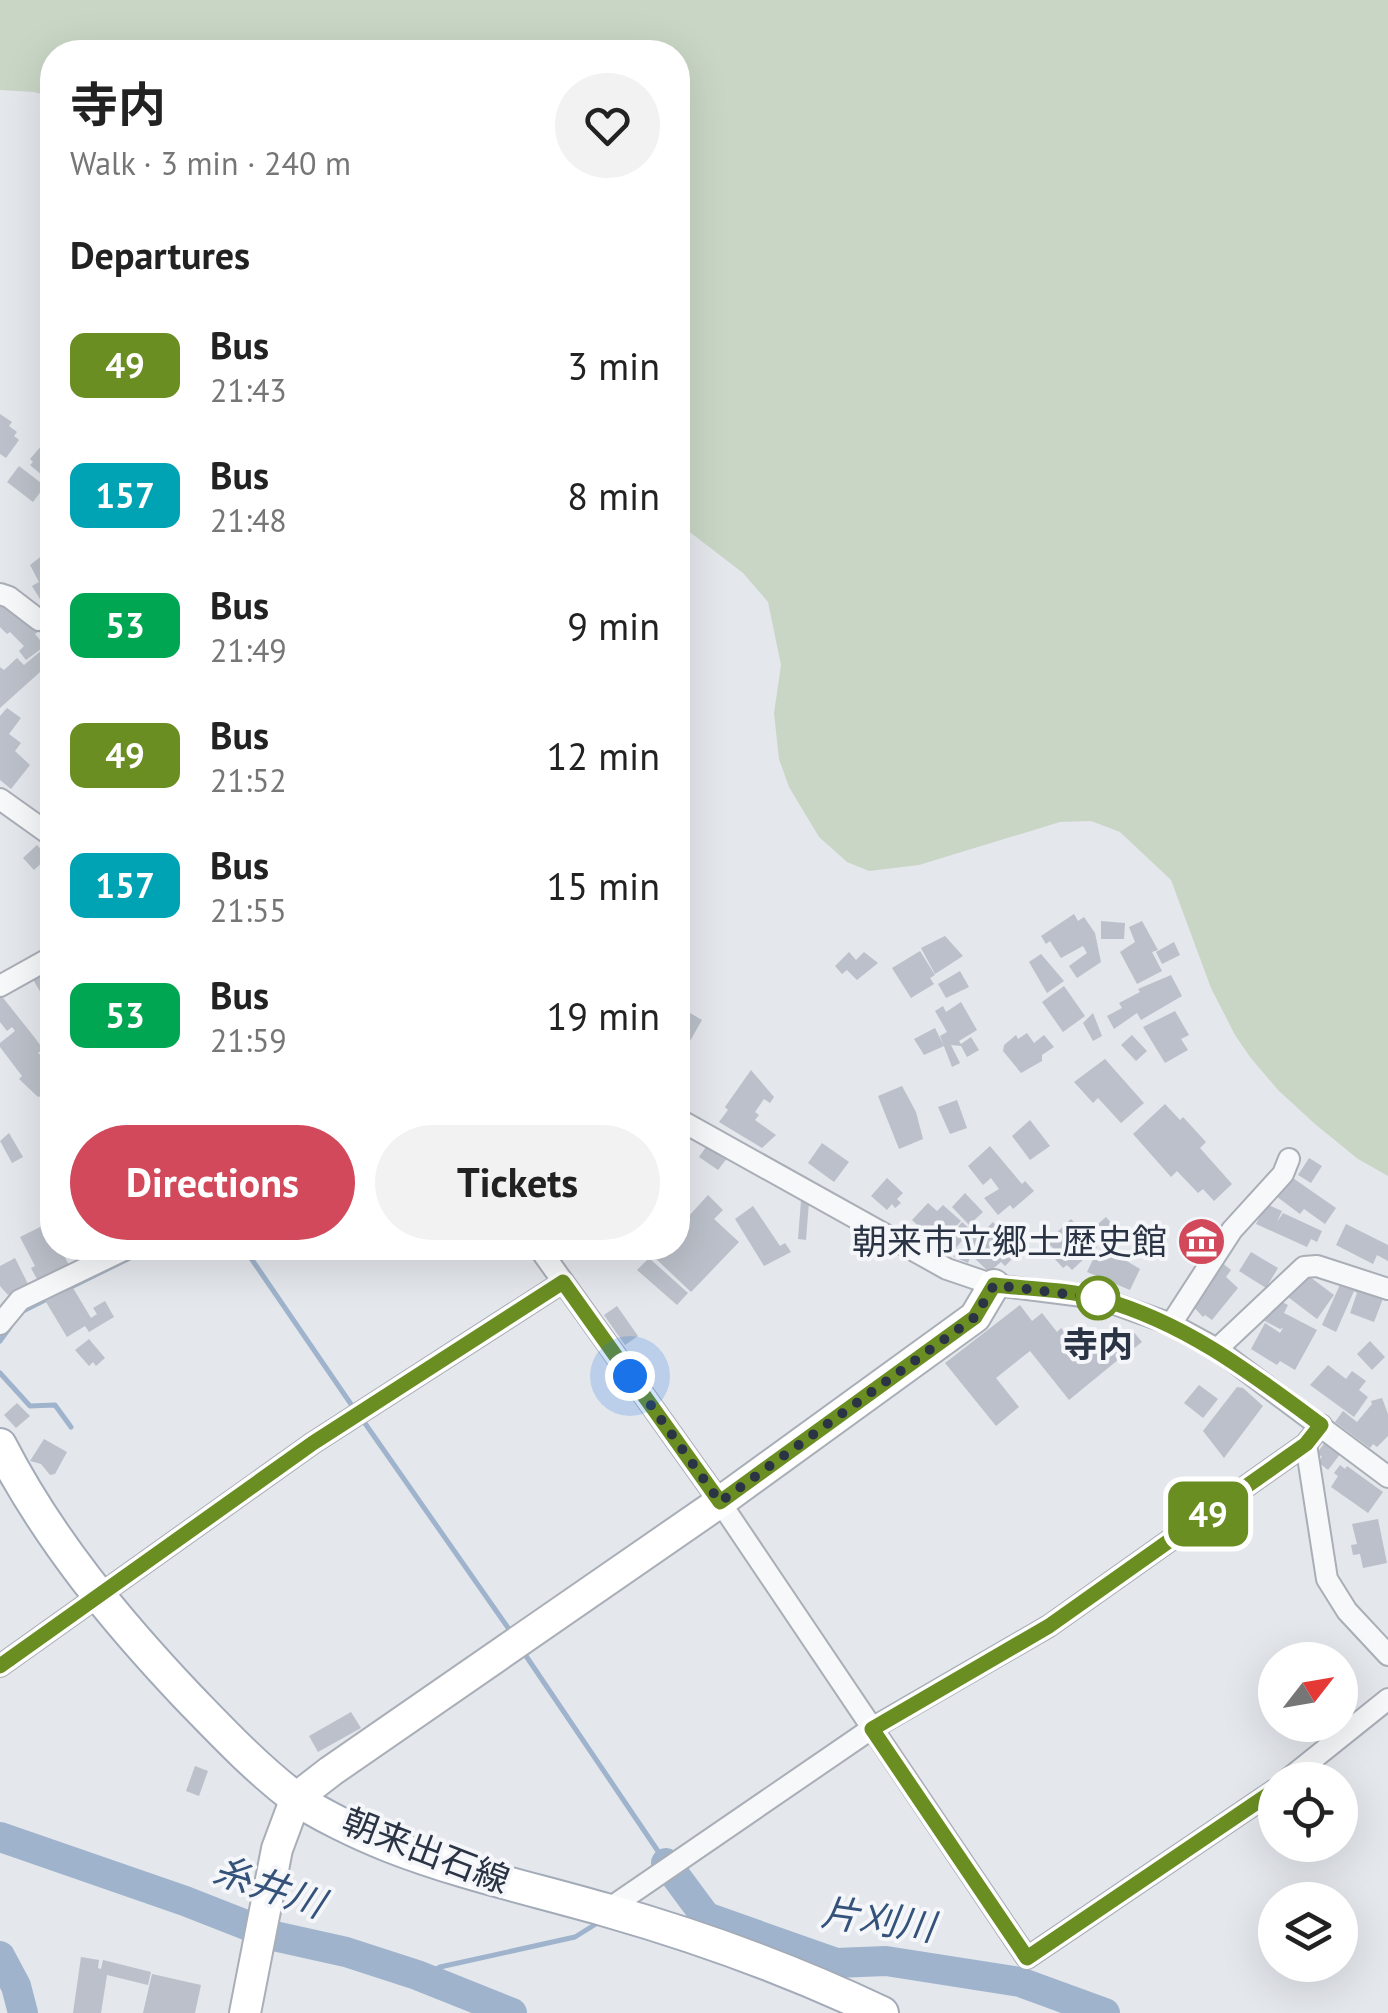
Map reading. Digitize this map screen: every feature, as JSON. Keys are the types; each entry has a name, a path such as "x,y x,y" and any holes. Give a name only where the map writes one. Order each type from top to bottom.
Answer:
{"main road":[{"name":"朝来出石線","path":"0,1445 48,1530 98,1596 221,1732 296,1798 386,1844 473,1874 751,1954 882,2013"}],"street":[{"path":"0,594 40,619"},
{"path":"0,799 40,827"},
{"path":"0,986 40,964"},
{"path":"690,1126 947,1269 994,1285 1098,1298 1171,1324 1217,1349 1388,1477"},
{"path":"1171,1324 1232,1230 1283,1174 1289,1159"},
{"path":"0,1324 20,1300 103,1260"},
{"path":"548,1260 720,1502 1027,1958 1258,1802"},
{"path":"1217,1349 1304,1267 1317,1266 1388,1289"},
{"path":"0,1666 313,1443 563,1282"},
{"path":"245,2013 277,1849 296,1798 720,1502 975,1317 994,1285"},
{"path":"607,1910 872,1729 1049,1626 1306,1444 1321,1425"},
{"path":"1306,1444 1326,1579 1347,1611 1388,1655"},
{"path":"1309,1762 1388,1699"}],"green space":[{"path":"0,0 1388,0 1388,1176 1358,1159 1315,1124 1250,1057 1211,988 1171,880 1120,832 1091,821 1060,822 919,865 869,871 847,862 819,837 789,787 779,759 774,713 781,665 768,602 743,573 690,532 690,40 40,40 40,94 0,90"}],"building":[{"path":"0,414 12,422 9,426 17,432 14,436 19,440 6,458 0,454"},
{"path":"40,447 40,473 30,465"},
{"path":"19,466 40,482 40,493 33,502 7,482"},
{"path":"40,557 40,599 32,586 39,582 30,565"},
{"path":"0,599 39,631 35,634 40,650 26,660 19,651 24,646 0,627"},
{"path":"40,652 40,672 0,708 0,667 4,670 17,658 24,665"},
{"path":"7,708 21,718 9,734 21,743 15,751 30,765 11,789 0,780 0,716"},
{"path":"37,845 40,848 40,864 34,870 23,858"},
{"path":"1074,914 1078,921 1084,917 1095,933 1101,962 1077,978 1069,966 1087,953 1083,946 1061,958 1050,941 1046,944 1041,936"},
{"path":"1101,921 1125,923 1124,939 1101,939"},
{"path":"1142,921 1158,950 1152,952 1162,971 1137,984 1120,952 1135,942 1129,927"},
{"path":"945,936 963,956 935,974 921,948"},
{"path":"1174,942 1180,955 1162,964 1156,952"},
{"path":"920,951 935,975 930,978 934,984 911,998 892,968"},
{"path":"849,952 856,960 864,952 878,963 857,980 847,970 842,974 835,966"},
{"path":"1041,954 1064,981 1047,993 1029,962"},
{"path":"960,971 969,987 946,998 938,984"},
{"path":"40,972 40,992 31,976"},
{"path":"1171,975 1182,996 1141,1020 1137,1013 1114,1029 1107,1016 1122,1008 1119,1003 1140,992 1138,989"},
{"path":"1064,986 1085,1016 1063,1032 1042,1002"},
{"path":"0,994 40,1045 40,1096 19,1079 22,1076 0,1047 15,1031 12,1027 7,1031 0,1022"},
{"path":"961,1002 977,1030 959,1041 961,1044 971,1037 979,1050 967,1057 961,1046 951,1045 960,1063 952,1067 940,1036 947,1032 935,1011 943,1006 946,1012"},
{"path":"1175,1011 1189,1035 1181,1039 1188,1050 1165,1063 1143,1027"},
{"path":"690,1013 702,1020 690,1041"},
{"path":"1093,1013 1102,1036 1093,1041 1083,1023"},
{"path":"935,1028 944,1046 924,1055 914,1039"},
{"path":"1027,1033 1034,1043 1044,1035 1054,1047 1042,1055 1042,1061 1021,1073 1003,1051 1004,1045 1016,1035 1018,1039"},
{"path":"1132,1035 1147,1051 1136,1061 1121,1045"},
{"path":"1105,1059 1144,1103 1121,1123 1098,1098 1093,1103 1074,1082"},
{"path":"751,1070 774,1097 770,1103 764,1099 755,1112 759,1115 755,1120 776,1135 762,1148 719,1122"},
{"path":"902,1086 916,1112 923,1139 899,1149 878,1096"},
{"path":"957,1100 967,1128 950,1134 938,1107"},
{"path":"1165,1104 1206,1142 1200,1148 1232,1184 1214,1201 1203,1189 1198,1193 1177,1171 1171,1177 1133,1134"},
{"path":"1030,1120 1050,1146 1030,1160 1012,1136"},
{"path":"9,1133 23,1157 12,1163 0,1141"},
{"path":"822,1143 849,1162 834,1182 808,1163"},
{"path":"708,1144 728,1157 718,1170 699,1157"},
{"path":"990,1146 1022,1184 1025,1181 1034,1191 1013,1209 1010,1205 998,1215 984,1198 999,1189 991,1178 983,1185 968,1166"},
{"path":"1309,1158 1322,1166 1311,1183 1298,1175"},
{"path":"1290,1176 1336,1208 1325,1224 1304,1209 1300,1214 1276,1196"},
{"path":"887,1178 903,1193 897,1199 901,1203 895,1208 892,1204 887,1210 871,1196"},
{"path":"965,1193 983,1212 969,1225 952,1207"},
{"path":"708,1195 723,1210 714,1219 739,1242 691,1292 657,1260 690,1260 690,1215"},
{"path":"801,1201 809,1202 806,1240 798,1239"},
{"path":"928,1203 937,1211 943,1205 961,1221 938,1245 912,1220"},
{"path":"1266,1204 1282,1211 1277,1222 1283,1213 1322,1231 1317,1242 1311,1239 1307,1247 1256,1224"},
{"path":"753,1206 780,1246 785,1243 791,1252 764,1266 735,1219"},
{"path":"1106,1217 1119,1232 1103,1244 1095,1235 1102,1229 1098,1224"},
{"path":"1071,1219 1078,1227 1084,1222 1090,1228 1088,1237 1097,1247 1072,1270 1067,1265 1063,1268 1054,1258 1059,1254 1047,1242"},
{"path":"962,1222 971,1230 950,1255 941,1247"},
{"path":"993,1222 1016,1248 1008,1255 1012,1259 1005,1266 1001,1262 989,1272 971,1255 968,1263 954,1257 957,1248 975,1256 963,1243 973,1234 980,1241"},
{"path":"1346,1224 1388,1245 1388,1261 1377,1255 1373,1264 1336,1245"},
{"path":"40,1227 40,1260 66,1260 69,1265 38,1281 20,1237"},
{"path":"1105,1248 1140,1269 1130,1290 1087,1272 1097,1251 1102,1253"},
{"path":"1251,1252 1278,1268 1266,1288 1239,1271"},
{"path":"15,1258 28,1284 8,1295 0,1286 0,1266"},
{"path":"651,1260 688,1293 677,1305 637,1270"},
{"path":"1220,1261 1231,1270 1226,1277 1238,1288 1212,1320 1203,1317 1190,1303"},
{"path":"1306,1274 1334,1295 1317,1319 1288,1297"},
{"path":"1342,1280 1384,1296 1374,1322 1350,1313 1357,1293 1354,1291 1336,1332 1322,1325"},
{"path":"63,1285 67,1291 73,1288 91,1318 97,1314 93,1308 105,1301 114,1317 89,1332 85,1326 67,1337 43,1297"},
{"path":"1276,1299 1288,1305 1284,1313 1317,1330 1295,1370 1280,1361 1277,1365 1251,1349 1265,1323 1280,1333 1283,1328 1263,1320"},
{"path":"1020,1305 1032,1321 1042,1313 1057,1332 1061,1328 1070,1339 1064,1344 1079,1362 1085,1351 1111,1339 1124,1355 1069,1400 1030,1351 996,1378 1019,1407 996,1426 945,1363"},
{"path":"617,1306 638,1336 625,1345 604,1315"},
{"path":"1132,1330 1142,1342 1128,1353 1119,1340"},
{"path":"89,1339 105,1358 96,1366 93,1362 89,1366 75,1350"},
{"path":"1370,1341 1385,1357 1372,1370 1357,1354"},
{"path":"1328,1365 1346,1379 1352,1371 1366,1381 1359,1390 1368,1397 1354,1417 1310,1385"},
{"path":"1199,1385 1218,1399 1203,1418 1184,1403"},
{"path":"1237,1387 1263,1406 1224,1458 1203,1431"},
{"path":"1382,1398 1388,1414 1388,1436 1377,1447 1373,1444 1370,1448 1335,1422 1343,1411 1357,1422 1371,1401"},
{"path":"17,1403 30,1416 16,1428 4,1415"},
{"path":"44,1439 67,1452 55,1474 50,1475 41,1464 30,1461"},
{"path":"1326,1441 1341,1453 1328,1470 1318,1462 1322,1457 1317,1453"},
{"path":"1340,1465 1383,1492 1368,1513 1331,1487"},
{"path":"1378,1519 1387,1563 1363,1568 1360,1554 1353,1555 1351,1545 1357,1544 1352,1524"},
{"path":"351,1712 361,1728 318,1752 309,1736"},
{"path":"195,1766 208,1771 199,1796 186,1791"},
{"path":"81,1957 99,1960 101,1969 103,1960 151,1972 148,1985 107,1975 101,2013 73,2013"},
{"path":"152,1974 201,1985 195,2013 143,2013"}],"waterway":[{"path":"63,1291 126,1260"},
{"path":"252,1260 355,1410"},
{"path":"23,1311 49,1298"},
{"path":"0,1341 10,1327"},
{"path":"0,1373 30,1406 55,1405 71,1427"},
{"path":"362,1419 513,1635"},
{"path":"524,1653 666,1863"},
{"name":"糸井川","path":"0,1837 274,1936 346,1952 417,1975 512,2013"},
{"name":"片刈川","path":"666,1863 706,1917 836,1963 886,1961 1020,1982 1105,2013"},
{"path":"422,1977 440,1967 575,1937 599,1922"},
{"path":"0,1956 16,1986 23,2013"}],"bus line":[{"name":"49","path":"0,1666 313,1443 563,1282 720,1502 975,1317 994,1285 1098,1298 1171,1324 1217,1349 1321,1425 1306,1444 1049,1626 872,1729 1027,1958 1258,1802"}],"place":[{"name":"朝来市立郷土歴史館","path":"1202,1242"},
{"name":"寺内","path":"1098,1298"}],"route":[{"path":"630,1376 720,1502 975,1317 994,1285 1098,1298"}]}
